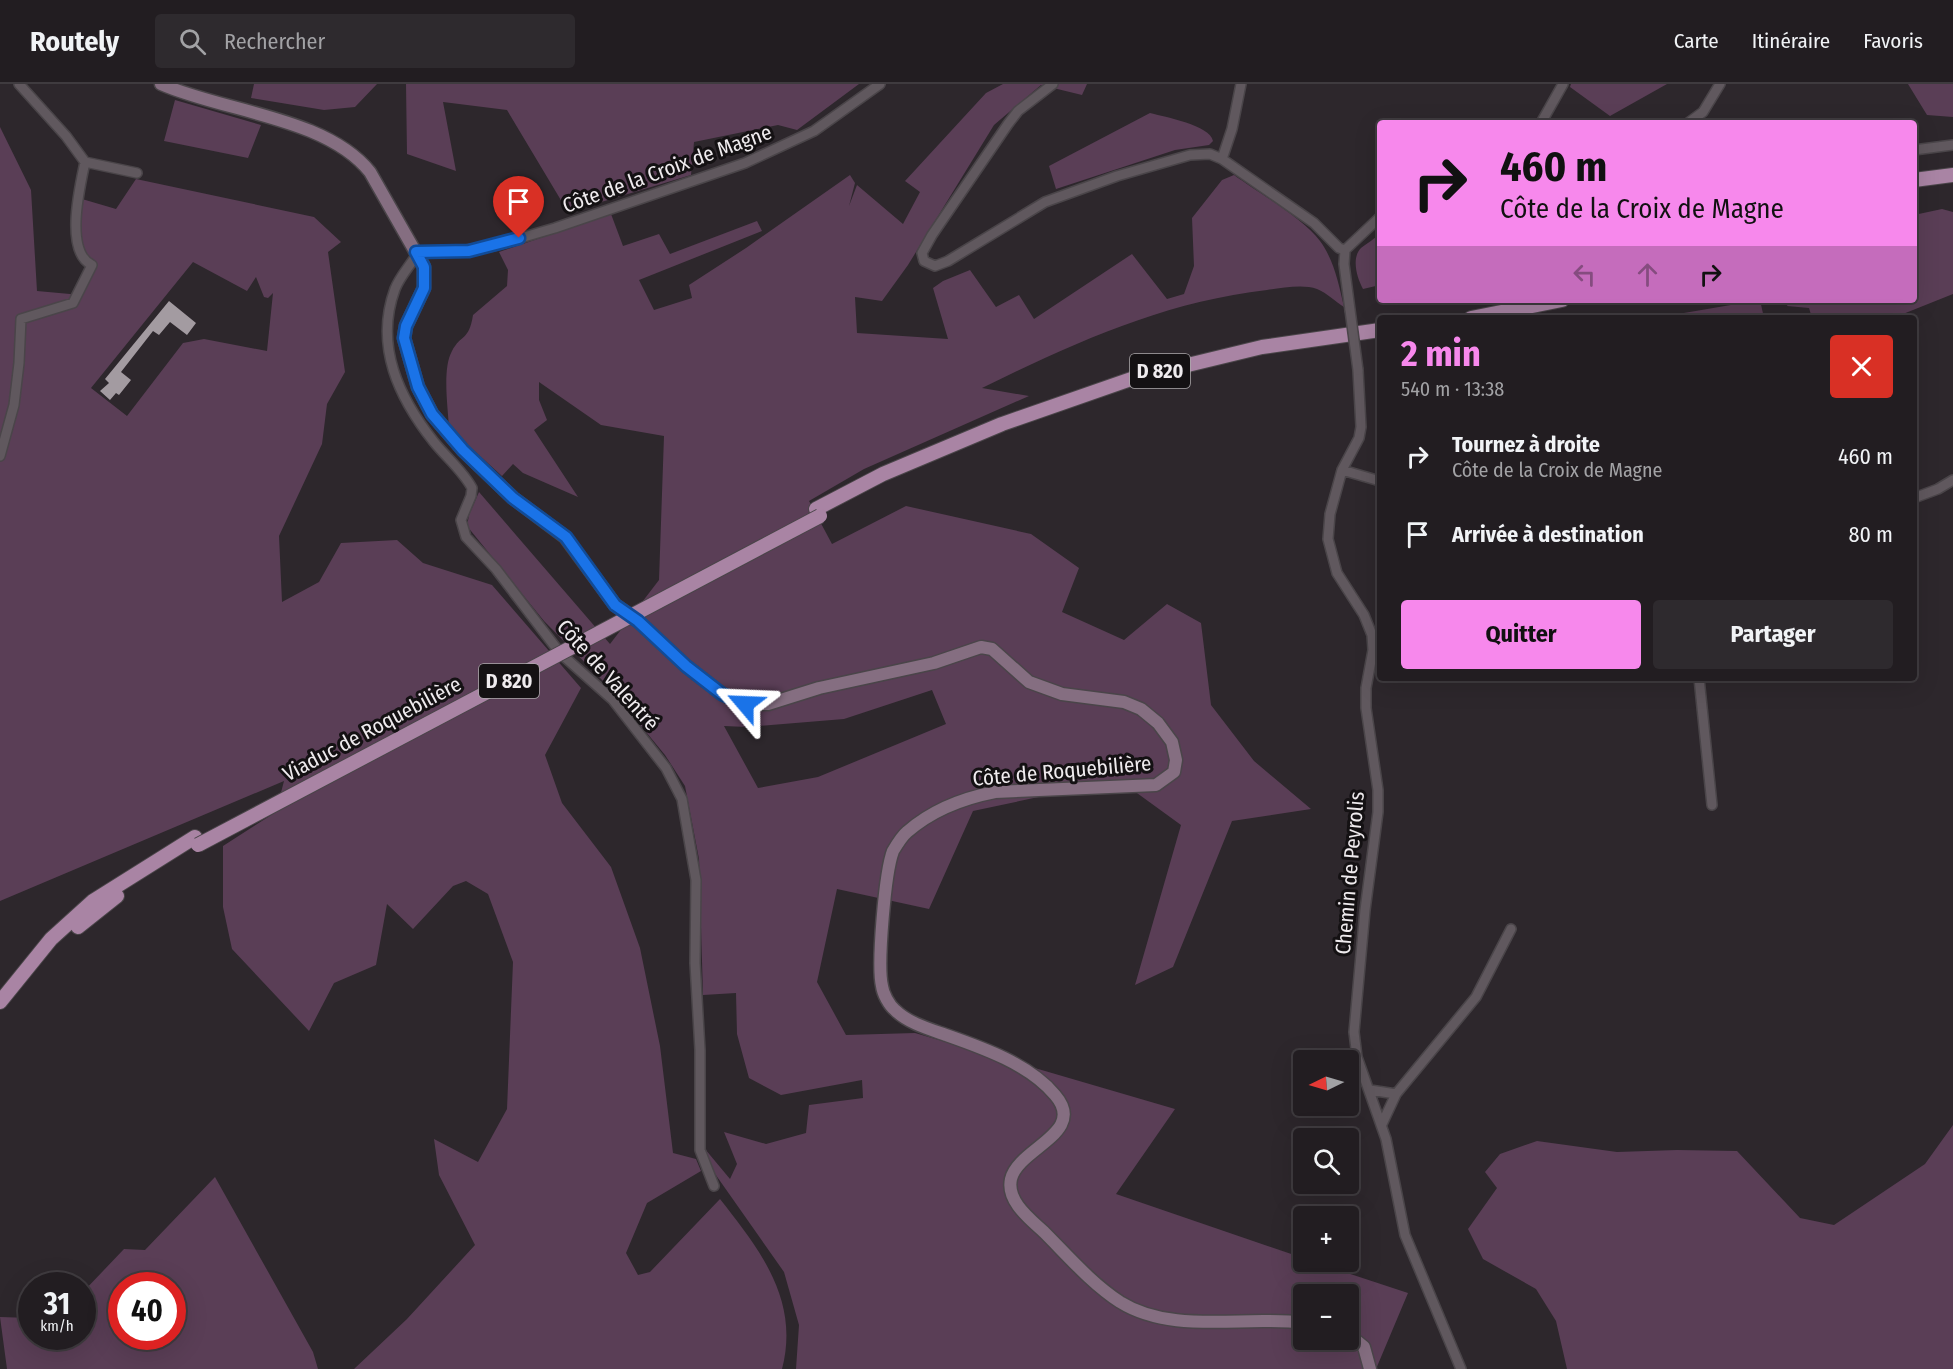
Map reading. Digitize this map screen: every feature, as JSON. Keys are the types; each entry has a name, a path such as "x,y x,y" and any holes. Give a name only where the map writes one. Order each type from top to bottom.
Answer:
{"main road":[{"path":"1917,180 1953,175"},
{"path":"1486,315 1547,303"},
{"name":"Viaduc de Roquebilière","path":"0,1002 23,973 106,904 197,841 818,512 950,447 1056,404 1134,378 1262,347 1377,330"}],"street":[{"path":"19,84 71,142 85,162 136,173"},
{"path":"161,84 195,98 253,113 307,131 348,150 370,172 424,267 407,271"},
{"name":"Côte de la Croix de Magne","path":"416,253 461,252 493,246 555,228 745,163 814,131 880,84"},
{"path":"1053,84 1018,111 1002,133 932,235 922,253 927,264 935,266 948,261 1019,216 1074,190 1190,155 1210,154 1222,159 1314,223 1339,248 1345,250 1377,220"},
{"path":"1222,159 1233,125 1241,84"},
{"path":"1543,120 1563,84"},
{"path":"1692,120 1703,112 1720,84"},
{"path":"1917,150 1953,145"},
{"path":"0,456 14,405 20,363 21,319 73,303 92,265 82,258 77,240 77,205 85,162"},
{"name":"Chemin de Peyrolis","path":"1345,250 1344,264 1358,370 1361,427 1359,438 1342,470 1330,514 1328,539 1337,573 1364,615 1372,635 1373,650 1366,688 1366,708 1378,790 1378,812 1354,1018 1358,1057 1382,1124 1405,1235 1461,1369"},
{"name":"Côte de Valentré","path":"416,253 407,271 400,278 391,305 389,328 392,370 418,421 472,488 461,520 466,537 496,569 560,653 613,700 666,768 682,799 696,880 695,963 700,1050 700,1150 714,1186"},
{"name":"Côte de Roquebilière","path":"424,267 424,288 406,326 404,338 418,387 432,414 463,450 513,498 566,537 615,605 638,621 686,666 722,694 745,704 768,704 819,687 934,663 981,647 992,649 1029,682 1062,694 1124,702 1141,709 1158,723 1172,742 1176,760 1174,772 1156,785 995,792 973,796 946,807 906,833 893,851 885,897 880,969 882,987 895,1011 1023,1069 1043,1083 1057,1097 1064,1109 1062,1124 1053,1136 1018,1164 1011,1178 1013,1197 1029,1219 1099,1287 1121,1302 1143,1312 1166,1318 1194,1321 1254,1320 1293,1322"},
{"path":"1342,470 1377,481"},
{"path":"1917,497 1953,480"},
{"path":"1699,681 1712,804"},
{"path":"1382,1124 1396,1094 1476,997 1511,929"},
{"path":"1370,1090 1396,1094"},
{"path":"1359,1343 1364,1347 1370,1369"}],"shaded area":[{"path":"254,84 377,84 355,107 324,110 251,98"},
{"path":"406,84 859,84 797,130 778,125 694,142 691,175 568,212 507,110 443,102 456,171 407,154"},
{"path":"1003,84 1087,84 1082,95 1041,85 994,125 908,265 882,301 855,297 857,333 948,339 933,288 943,281 970,270 996,307 1019,295 1034,319 1132,254 1167,299 1184,294 1194,266 1192,218 1222,180 1234,175 1292,215 1312,232 1325,248 1338,281 1344,307 1317,289 1292,287 1229,296 1155,314 1085,340 982,388 1029,396 864,469 809,501 832,544 906,506 1031,534 1079,568 1062,612 1124,640 1167,604 1201,623 1211,705 1254,761 1311,809 1232,821 1173,967 1135,985 1181,825 1119,780 973,811 929,909 837,889 817,982 846,1035 915,1033 1175,1109 1116,1194 1293,1255 1293,1272 1344,1272 1408,1293 1376,1369 796,1369 799,1325 784,1272 706,1161 705,1149 730,1179 737,1164 724,1132 766,1144 806,1133 809,1105 863,1098 862,1080 781,1095 749,1078 737,1034 736,993 703,995 699,859 685,786 665,755 609,687 544,621 467,526 479,492 610,644 659,580 664,436 601,425 539,382 539,400 547,420 534,430 578,497 523,473 513,464 502,476 449,428 447,368 452,351 467,333 473,315 507,286 508,270 499,252 611,214 623,246 659,234 670,254 757,221 762,231 639,280 654,310 692,298 689,285 850,175 855,183 849,206 857,185 903,224 920,192 905,181 986,93","holes":["932,690 946,724 818,777 758,788 724,726 747,727 844,719"]},
{"path":"1571,84 1667,84 1610,116 1570,87"},
{"path":"1908,84 1953,84 1953,117 1927,115"},
{"path":"175,100 261,125 248,158 164,141"},
{"path":"1150,113 1196,126 1210,135 1213,141 1209,145 1175,150 1056,189 1049,166"},
{"path":"0,127 31,190 37,291 81,295 96,267 83,244 82,199 116,209 136,179 314,217 341,242 328,252 345,372 327,404 322,444 279,536 282,602 319,582 341,543 397,540 423,563 492,585 581,688 545,755 562,803 611,867 640,948 660,1046 673,1153 696,1159 701,1171 647,1203 626,1253 638,1275 650,1272 720,1199 762,1257 781,1298 786,1320 786,1344 782,1369 354,1369 407,1319 475,1245 439,1175 434,1139 478,1162 507,1109 513,962 488,894 466,881 453,886 413,929 387,904 376,965 334,983 309,1031 232,949 223,907 223,846 276,812 284,781 0,901","holes":["193,262 247,291 256,277 264,297 268,298 273,293 267,351 204,339 183,343 127,416 91,388"]},
{"path":"1942,209 1953,212 1953,294 1900,315 1811,315 1809,308 1787,306 1788,303 1917,303 1917,214"},
{"path":"1377,236 1377,286 1363,289 1357,274 1356,257 1361,248"},
{"path":"1742,303 1761,303 1763,315 1678,315"},
{"path":"1953,1125 1953,1369 1567,1369 1556,1321 1536,1289 1483,1259 1468,1229 1497,1188 1485,1172 1500,1154 1537,1141 1617,1152 1737,1151 1800,1218 1834,1225 1925,1164"},
{"path":"215,1177 313,1352 318,1369 7,1369 0,1317 18,1318 18,1350 96,1350 96,1278 124,1249 145,1250"}],"building":[{"path":"169,301 196,323 187,335 170,322 159,335 153,331 121,372 131,380 119,395 116,393 110,400 100,391 109,383 105,379"}],"route":[{"path":"519,238 469,251 416,252 424,267 424,288 406,326 404,338 418,387 432,414 452,439 531,514 566,537 615,605 638,621 686,666 722,694 745,704"}]}
